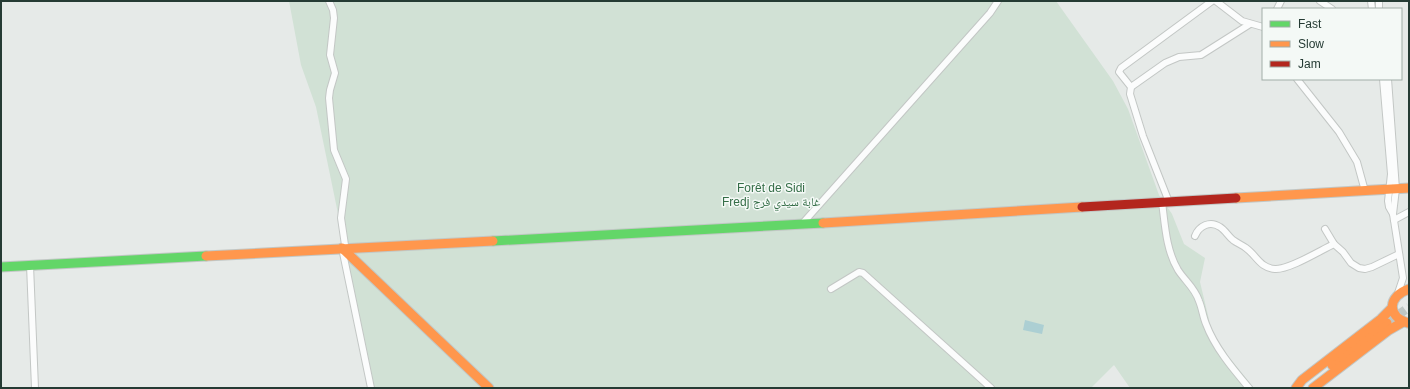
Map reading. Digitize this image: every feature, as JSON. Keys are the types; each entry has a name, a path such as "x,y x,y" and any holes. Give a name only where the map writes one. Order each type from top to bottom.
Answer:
{"main road":[{"path":"1,267 344,247 802,224 1409,188"},
{"path":"344,247 489,388"},
{"path":"1296,388 1302,380 1381,319 1392,308 1393,302 1398,293 1409,288"},
{"path":"1392,308 1396,316 1407,323"},
{"path":"1302,388 1387,323"},
{"path":"1313,388 1384,333 1407,323"}],"street":[{"path":"328,1 333,10 334,18 330,55 336,73 329,96 334,146 346,179 341,218 344,247 371,388"},
{"path":"802,224 990,13 998,1"},
{"path":"1131,87 1119,72 1121,68 1212,1"},
{"path":"1216,1 1242,21 1262,28"},
{"path":"1320,1 1330,8"},
{"path":"1249,388 1215,342 1206,325 1199,300 1193,288 1179,271 1169,251 1165,202 1130,94 1131,87 1165,63 1179,57 1201,55 1250,24"},
{"path":"1298,80 1339,132 1357,162 1365,191"},
{"path":"1383,80 1390,131 1393,217 1403,278 1409,288"},
{"path":"1388,80 1388,117"},
{"path":"1393,217 1409,212"},
{"path":"1195,236 1198,230 1204,226 1210,224 1219,226 1234,240 1248,248 1262,265 1275,269 1288,267 1334,244"},
{"path":"1325,229 1334,244 1356,267 1362,269 1372,267 1399,254"},
{"path":"30,265 35,388"},
{"path":"831,289 859,272 863,273 991,388"},
{"path":"1398,293 1403,278"}],"green space":[{"name":"Forêt de Sidi Fredj غابة سيدي فرج","path":"289,1 1056,1 1113,81 1128,109 1159,195 1172,214 1184,244 1205,258 1200,282 1212,332 1228,356 1254,388 1130,388 1114,365 1091,388 374,388 316,107 301,65"}],"water":[{"path":"1025,320 1044,325 1042,334 1023,330"}],"tunnel":[{"path":"1387,323 1409,307"}],"traffic: fast":[{"path":"493,241 823,223"},
{"path":"1,267 206,256"}],"traffic: slow":[{"path":"1236,198 1409,188"},
{"path":"823,223 1082,207"},
{"path":"206,256 493,241"},
{"path":"342,248 489,388"},
{"path":"1408,323 1396,316 1392,306 1397,296 1409,289"},
{"path":"1296,388 1302,380 1381,319 1392,308"},
{"path":"1313,388 1389,330 1403,322"},
{"path":"1332,365 1387,323"}],"traffic: jam":[{"path":"1082,207 1236,198"}]}
